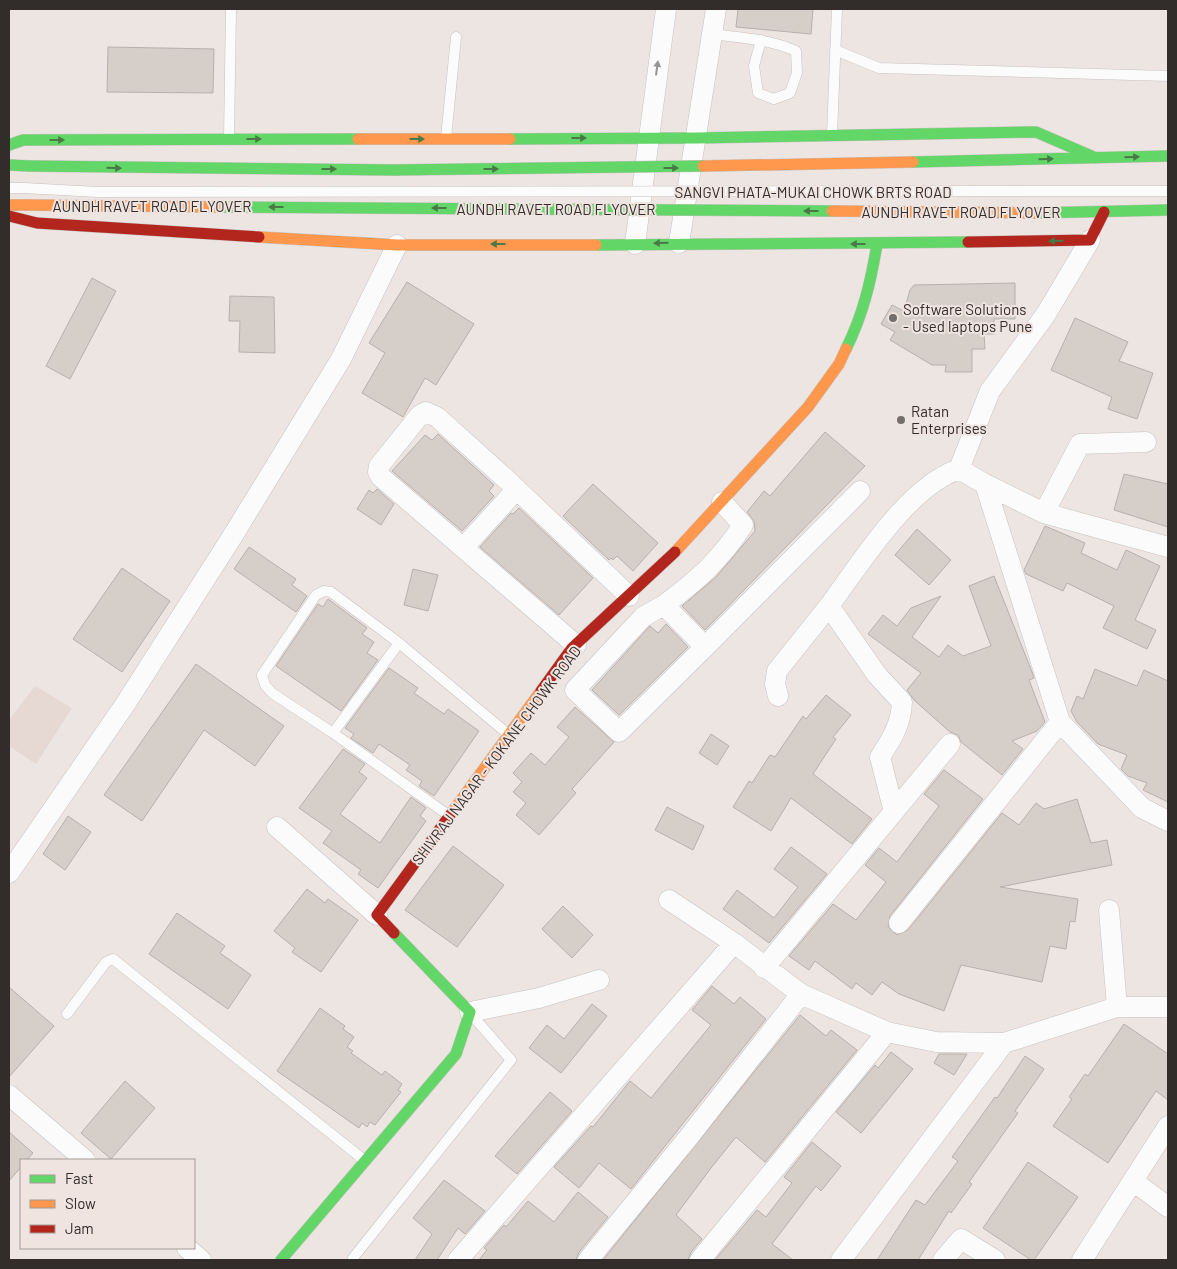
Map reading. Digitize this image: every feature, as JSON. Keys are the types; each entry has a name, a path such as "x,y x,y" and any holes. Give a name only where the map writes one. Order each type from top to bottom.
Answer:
{"street":[{"path":"680,243 716,9"},
{"path":"635,244 663,10"},
{"path":"9,145 23,140 697,138 1036,132 1096,158"},
{"path":"9,165 183,170 671,168 1168,156"},
{"name":"AUNDH RAVET ROAD FLYOVER","path":"9,205 1035,213 1168,210"},
{"path":"778,696 775,684 777,671 829,606 894,517 945,474 959,469 990,390 1046,314 1090,240 1104,212"},
{"path":"9,216 37,223 397,245 877,244 1090,240"},
{"name":"SHIVRAJ NAGAR - KOKANE CHOWK ROAD","path":"377,915 576,645 667,561 808,407 839,364 857,328 870,286 877,244"},
{"path":"9,873 126,703 232,538 341,359 397,245"},
{"path":"576,645 464,547 384,481 378,472 379,466 420,415 426,412 437,417 517,489 629,596"},
{"path":"1044,513 1080,444 1146,442"},
{"path":"959,469 1044,513 1168,547"},
{"path":"985,484 1060,722 1142,808 1165,814"},
{"path":"464,547 517,489"},
{"path":"722,502 743,525 726,552 712,567 664,605 643,617 576,690 619,732 860,491"},
{"path":"664,605 705,647"},
{"path":"829,606 877,674 902,702 901,719 894,736 880,757 894,812"},
{"path":"900,923 1060,722"},
{"path":"764,968 950,744"},
{"path":"278,827 377,915 470,1012"},
{"path":"669,900 734,943 764,968 801,994 887,1032 936,1042 1004,1043 1116,1007 1168,1007"},
{"path":"1109,910 1116,1007"},
{"path":"458,1260 734,943"},
{"path":"470,1012 539,998 599,980"},
{"path":"588,1260 688,1138 801,994"},
{"path":"281,1260 456,1054 470,1012"},
{"path":"700,1260 887,1032"},
{"path":"841,1260 1004,1043"},
{"path":"9,1095 84,1159"},
{"path":"1082,1260 1168,1126"},
{"path":"1133,1181 1168,1207"},
{"path":"943,1260 962,1239 995,1260"},
{"path":"188,1249 201,1260"}],"lane":[{"path":"229,139 231,9"},
{"path":"832,136 837,9"},
{"path":"712,34 761,40 776,42 796,51 798,73 790,93 774,100 758,93 754,66 761,40"},
{"path":"446,138 456,37"},
{"path":"835,50 879,68 1168,76"},
{"name":"SANGVI PHATA-MUKAI CHOWK BRTS ROAD","path":"9,188 98,192 1168,191"},
{"path":"450,816 333,733 272,693 265,685 262,675 316,595 324,591 331,592 399,643 509,734"},
{"path":"333,733 399,643"},
{"path":"67,1014 106,962 113,960 364,1160"},
{"path":"353,1258 511,1060 470,1012"}],"shaded area":[{"path":"35,686 72,708 36,764 9,746 9,720"}],"building":[{"path":"738,9 813,9 811,34 736,27"},
{"path":"108,47 214,49 213,93 107,92"},
{"path":"92,278 116,291 70,379 46,366"},
{"path":"407,282 474,324 436,385 425,378 403,417 362,393 385,353 369,343"},
{"path":"1015,283 1015,319 994,319 994,334 984,334 985,349 972,349 972,372 945,372 946,365 932,365 890,340 895,332 881,324 892,305 904,311 910,290 914,285"},
{"path":"230,296 274,297 275,353 239,352 240,321 229,321"},
{"path":"1075,318 1128,342 1119,361 1153,373 1137,419 1108,409 1112,397 1051,370"},
{"path":"825,432 865,466 705,630 682,606 716,577 755,531 754,521 747,512 764,491 770,496"},
{"path":"438,434 494,485 489,491 494,496 462,531 392,471 425,435 432,440"},
{"path":"1124,474 1168,484 1168,527 1114,510"},
{"path":"593,484 658,543 633,571 617,556 613,560 611,558 609,560 563,516"},
{"path":"377,489 394,504 381,525 357,509 369,490 373,493"},
{"path":"519,508 593,578 559,615 480,547 511,513 513,514"},
{"path":"1045,526 1085,543 1081,553 1117,570 1126,550 1160,566 1135,620 1156,630 1147,649 1103,628 1114,606 1067,583 1063,591 1026,574 1024,570"},
{"path":"917,529 951,560 929,585 895,555"},
{"path":"249,547 296,579 292,585 307,596 296,612 234,569"},
{"path":"122,568 170,601 122,672 73,639"},
{"path":"413,569 438,575 428,611 404,605"},
{"path":"994,576 1032,672 1034,678 1029,680 1045,722 1037,731 1012,741 1023,749 1002,775 961,742 958,735 950,732 914,700 907,690 921,673 868,634 883,615 897,626 911,608 941,596 912,637 939,657 948,645 963,656 991,646 969,586"},
{"path":"328,599 367,628 362,634 374,642 367,653 378,660 341,711 276,666 318,604 323,607"},
{"path":"666,624 688,647 619,715 592,690 650,626 658,633"},
{"path":"196,664 284,726 255,766 204,730 142,821 104,795"},
{"path":"389,668 418,688 414,693 444,714 448,709 479,731 434,796 419,786 422,781 406,770 410,765 379,744 373,753 351,738 354,734 345,728"},
{"path":"1095,669 1137,686 1144,670 1168,681 1168,802 1143,790 1147,783 1128,776 1121,769 1127,755 1098,744 1077,722 1071,711 1077,696 1083,699"},
{"path":"826,695 851,715 833,737 836,739 813,774 872,819 852,844 791,798 771,831 733,807 749,781 752,783 770,755 775,757 803,716 806,719"},
{"path":"575,707 614,742 572,789 576,793 539,835 516,815 526,803 513,792 522,782 513,773 531,753 545,765 569,737 557,727"},
{"path":"711,734 729,746 717,765 699,753"},
{"path":"343,749 365,764 359,772 367,778 340,814 380,843 411,797 426,808 420,816 426,821 378,888 358,874 361,870 323,843 332,831 299,808"},
{"path":"944,770 983,799 890,916 888,927 897,935 908,930 1002,813 1019,825 1036,803 1044,809 1077,799 1091,843 1107,840 1112,865 1000,887 1078,899 1075,922 1070,921 1066,949 1050,946 1042,982 961,965 944,1011 899,994 882,982 872,995 856,983 852,989 815,961 809,970 789,956 833,904 856,920 886,882 865,865 879,848 897,862 939,806 924,794"},
{"path":"667,807 704,826 693,850 655,830"},
{"path":"68,816 91,832 65,870 43,854"},
{"path":"453,846 504,885 457,947 405,910"},
{"path":"791,847 827,874 769,943 723,909 737,890 774,918 798,887 774,869"},
{"path":"307,889 325,903 328,899 358,920 321,972 292,952 295,948 274,931"},
{"path":"563,906 593,935 572,958 542,929"},
{"path":"177,913 225,946 220,953 251,975 228,1009 149,954"},
{"path":"712,986 734,1004 740,997 766,1019 631,1189 599,1163 579,1188 554,1167 591,1126 593,1127 630,1081 651,1098 711,1025 692,1010"},
{"path":"9,987 54,1026 9,1077"},
{"path":"592,1004 607,1016 561,1073 529,1048 547,1025 564,1039"},
{"path":"320,1008 345,1026 343,1029 354,1037 347,1047 353,1051 351,1053 382,1075 385,1071 402,1084 398,1090 401,1092 375,1125 370,1122 367,1127 362,1123 359,1128 277,1071"},
{"path":"800,1015 826,1036 831,1030 857,1050 765,1162 736,1137 711,1168 676,1215 702,1239 691,1252 688,1260 603,1260"},
{"path":"1124,1024 1168,1054 1168,1100 1156,1091 1108,1163 1053,1126 1072,1099 1069,1097 1085,1074 1088,1076"},
{"path":"891,1052 913,1069 861,1133 836,1112 875,1065 878,1068"},
{"path":"939,1054 967,1054 954,1075 934,1063"},
{"path":"1025,1056 1044,1069 1015,1111 1018,1113 969,1182 972,1184 951,1213 949,1211 918,1260 877,1260 916,1200 925,1205 958,1161 952,1157 995,1097 997,1098"},
{"path":"125,1081 155,1108 111,1159 81,1133"},
{"path":"550,1092 572,1111 517,1174 495,1156"},
{"path":"9,1132 33,1153 28,1159 20,1159 20,1168 9,1181"},
{"path":"812,1142 841,1166 821,1191 816,1186 772,1244 793,1260 715,1260 757,1210 766,1217 792,1183 784,1177"},
{"path":"1028,1162 1078,1197 1034,1260 1031,1260 983,1228"},
{"path":"444,1180 485,1211 465,1234 458,1228 437,1260 415,1260 432,1234 413,1218"},
{"path":"578,1192 608,1217 579,1252 576,1260 479,1260 487,1250 484,1248 504,1225 506,1227 528,1201 554,1222"}],"traffic: fast":[{"path":"510,139 1036,132 1096,158"},
{"path":"9,145 23,140 358,139"},
{"path":"998,160 1168,156"},
{"path":"913,162 998,160"},
{"path":"9,165 30,166"},
{"path":"30,166 393,170 703,166"},
{"path":"218,207 832,211"},
{"path":"1035,213 1168,210"},
{"path":"596,245 968,242"},
{"path":"846,349 866,298 877,244"},
{"path":"281,1260 456,1054 470,1012 394,933"}],"traffic: slow":[{"path":"358,139 510,139"},
{"path":"703,166 913,162"},
{"path":"9,205 27,205"},
{"path":"27,205 218,207"},
{"path":"832,211 1035,213"},
{"path":"259,237 397,245 596,245"},
{"path":"675,552 808,407 839,364 846,349"},
{"path":"450,815 541,691"}],"traffic: jam":[{"path":"968,242 1090,240 1104,212"},
{"path":"9,216 37,223 259,237"},
{"path":"541,691 572,648 675,552"},
{"path":"394,933 377,915 450,815"}],"place":[{"name":"Software Solutions - Used laptops Pune","path":"893,318"},
{"name":"Ratan Enterprises","path":"901,420"}]}
